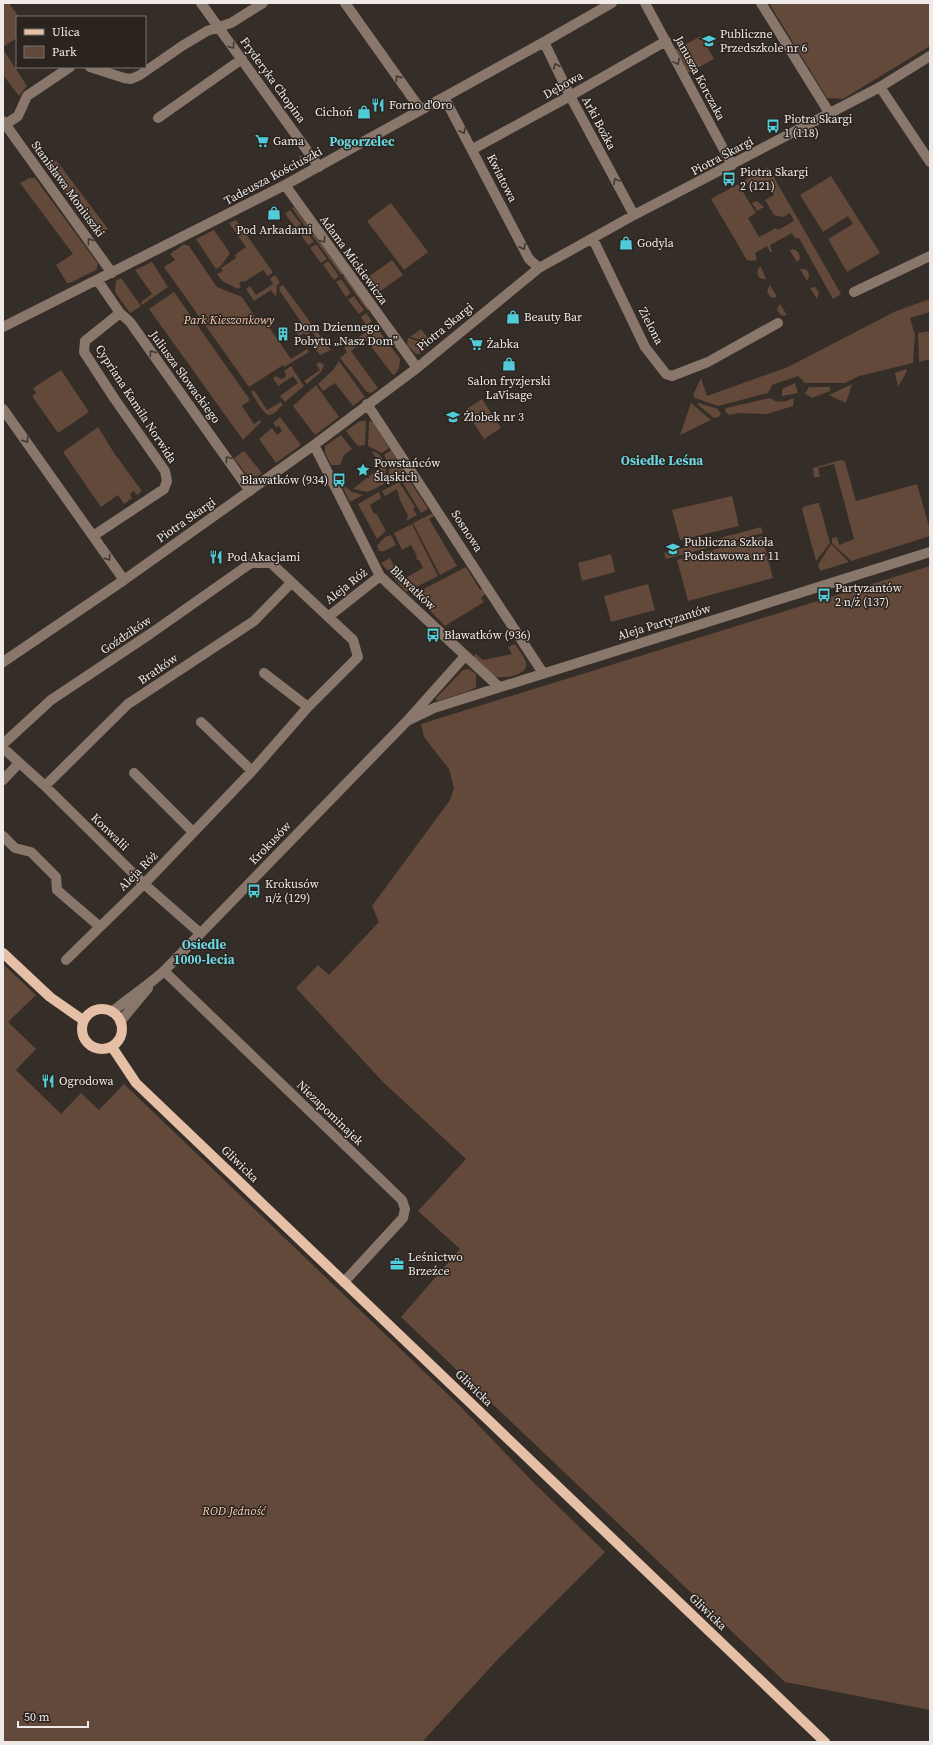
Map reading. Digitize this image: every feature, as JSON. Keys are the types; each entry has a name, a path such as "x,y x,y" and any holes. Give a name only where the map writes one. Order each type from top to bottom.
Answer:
{"main road":[{"path":"3,953 50,997 83,1020"},
{"path":"96,1010 107,1010 112,1012 120,1022 122,1031 120,1036 112,1047 97,1049 87,1043 81,1032 83,1020 91,1012 96,1010"},
{"name":"Gliwicka","path":"112,1047 136,1083 825,1742"}],"street":[{"name":"Fryderyka Chopina","path":"201,3 319,167"},
{"path":"93,68 131,79 140,75 201,35 231,23 264,3"},
{"path":"345,3 421,110"},
{"name":"Tadeusza Kościuszki","path":"3,327 319,167 612,3"},
{"name":"Janusza Korczaka","path":"645,3 732,165"},
{"path":"761,3 830,114"},
{"name":"Dębowa","path":"473,149 666,41"},
{"name":"Arki Bożka","path":"544,42 570,96 634,216"},
{"name":"Piotra Skargi","path":"3,662 124,580 314,445 417,368 539,268 634,216 880,87 930,56"},
{"path":"158,118 242,59"},
{"path":"4,122 18,116 28,96 69,68"},
{"path":"880,87 930,162"},
{"name":"Kwiatowa","path":"444,97 473,149 529,259 539,268"},
{"name":"Stanisława Moniuszki","path":"4,122 112,273"},
{"name":"Adama Mickiewicza","path":"285,185 417,368"},
{"name":"Zielona","path":"592,239 645,347 666,374 672,376 708,362 778,323"},
{"path":"854,292 930,256"},
{"name":"Juliusza Słowackiego","path":"98,280 120,313 130,322 250,491"},
{"name":"Cypriana Kamila Norwida","path":"94,536 164,489 167,481 165,471 84,352 85,341 120,313"},
{"name":"Sosnowa","path":"367,404 543,673"},
{"path":"3,408 124,580"},
{"name":"Bławatków","path":"314,445 380,576 499,687"},
{"name":"Aleja Partyzantów","path":"407,721 434,708 930,552"},
{"name":"Goździków","path":"3,744 51,700 150,634 251,563 270,563"},
{"name":"Aleja Róż","path":"66,960 99,926 144,884 252,772 308,707 358,657 353,640 270,563"},
{"name":"Aleja Róż","path":"328,617 380,576"},
{"name":"Bratków","path":"46,786 128,704 254,621 291,583"},
{"name":"Krokusów","path":"112,1012 130,996 151,983 164,971 407,721 465,656"},
{"path":"264,673 308,707"},
{"path":"201,722 252,772"},
{"name":"Konwalii","path":"3,748 18,764 46,786 144,884 200,933"},
{"path":"3,780 18,764"},
{"path":"134,773 193,832"},
{"path":"3,836 15,848 31,852 56,877 57,890 99,926"},
{"name":"Niezapominajek","path":"164,971 402,1200 405,1209 403,1218 344,1282"},
{"name":"Krokusów","path":"120,1022 137,1003 151,983"}],"green space":[{"path":"3,3 9,3 18,16 16,16 16,39 3,47"},
{"path":"769,3 930,3 930,46 843,99 827,98"},
{"path":"701,36 714,59 688,73 675,50"},
{"path":"3,49 27,86 19,96 3,75"},
{"path":"301,155 303,160 300,165 276,177 277,173 299,160"},
{"path":"56,160 108,229 96,237 46,167"},
{"path":"768,167 841,294 833,299 799,238 795,238 792,233 770,245 772,252 770,252 767,246 755,253 757,260 747,260 711,199 738,184 756,213 748,218 759,237 776,228 778,230 794,221 790,213 783,217 774,215 765,200 774,195 765,180 754,187 749,186 745,180"},
{"path":"831,176 880,253 847,272 828,239 853,224 848,216 823,232 800,195"},
{"path":"29,178 35,178 98,264 96,270 70,283 67,283 56,265 73,254 20,183"},
{"path":"757,201 764,207 757,211 752,203"},
{"path":"391,203 428,252 404,270 367,221"},
{"path":"294,207 343,274 341,275 292,208"},
{"path":"290,210 301,224 296,228 285,214"},
{"path":"236,220 272,271 272,273 268,276 263,270 244,282 239,283 241,287 238,289 222,281 217,274 223,271 221,268 236,258 235,255 246,247 229,223"},
{"path":"303,227 314,242 308,245 298,231"},
{"path":"214,230 230,253 221,266 216,269 196,239"},
{"name":"Park Kieszonkowy","path":"184,244 189,246 217,287 242,297 257,320 262,317 291,359 307,349 309,352 284,367 283,365 249,387 164,267 175,260 170,254"},
{"path":"316,244 327,259 321,263 310,248"},
{"path":"792,249 799,253 800,259 797,262 790,251"},
{"path":"392,260 403,275 376,294 365,279"},
{"path":"328,261 339,276 334,280 323,265"},
{"path":"152,262 168,287 142,305 141,302 152,294 135,270"},
{"path":"759,267 761,267 766,279 761,279 758,276 757,272"},
{"path":"800,269 805,269 808,271 809,276 807,281"},
{"path":"273,276 276,276 280,283 277,285 276,297 271,290 254,301 246,289 250,286 256,295 273,284 270,279"},
{"path":"344,276 369,309 367,310 343,277"},
{"path":"121,278 141,306 130,313 115,292 116,281"},
{"path":"341,279 351,293 346,297 336,282"},
{"path":"283,285 313,326 308,329 305,328 280,291 279,287"},
{"path":"770,285 777,297 772,298 769,295 767,291"},
{"path":"815,287 819,292 817,299 810,288"},
{"path":"174,292 250,400 242,406 254,424 260,420 261,422 243,440 149,309"},
{"path":"354,296 364,310 359,314 348,300"},
{"path":"930,299 930,312 910,318 915,335 913,363 859,376 845,383 805,383 798,376 772,385 768,393 718,406 695,398 693,395 701,378 707,396 788,367 896,311"},
{"path":"780,304 787,315 782,316 779,313 777,309"},
{"path":"366,313 372,321 366,325 361,317"},
{"path":"375,325 400,359 400,362 398,370 393,375 366,340 351,351 378,388 371,393 367,392 340,358 347,352 344,348"},
{"path":"296,328 307,332 314,328 331,350 320,355 310,341 316,337 312,332 306,335 304,333 299,336 294,330"},
{"path":"421,329 432,343 410,337"},
{"path":"930,331 930,359 919,362 918,333"},
{"path":"408,338 430,345 419,354 416,354 407,345"},
{"path":"339,361 365,397 353,406 335,383 323,391 318,384 333,370"},
{"path":"320,362 324,365 321,372 307,384 304,381 320,370 316,364"},
{"path":"291,366 304,386 285,402 280,396 298,383 293,376 278,386 273,378 276,376 281,379 285,378 286,374 284,371"},
{"path":"906,369 907,371 898,387 895,373"},
{"path":"61,370 89,412 58,433 32,396 36,393 33,388"},
{"path":"795,383 798,393 782,396 782,389"},
{"path":"852,384 846,403 829,395"},
{"path":"316,385 339,417 315,435 293,406"},
{"path":"809,387 830,387 830,391 812,398 805,394"},
{"path":"254,390 267,410 281,402 283,405 273,414 267,414 264,412 251,392"},
{"path":"770,398 782,402 794,398 793,406 767,414 739,413 729,415 725,411 726,408"},
{"path":"482,399 501,428 484,439 465,410"},
{"path":"691,403 711,420 680,435"},
{"path":"699,403 718,409 721,414 714,418 697,404"},
{"path":"280,417 301,445 276,463 259,439 272,428 277,435 282,431 279,426 276,427 273,423"},
{"path":"360,421 366,421 365,445 358,446 346,431"},
{"path":"369,421 373,422 389,448 382,453 368,446"},
{"path":"98,427 114,453 142,491 137,495 134,491 130,494 132,498 124,504 118,495 101,507 63,452"},
{"path":"341,435 352,449 344,455 340,465 331,465 325,453 325,446"},
{"path":"391,450 405,472 388,482 389,467 384,455"},
{"path":"244,451 262,473 256,477 246,474 234,458"},
{"path":"373,451 381,457 385,465 386,474 384,484 368,492 353,489 382,466 372,452"},
{"path":"841,460 845,462 856,501 917,484 930,530 930,536 851,561 832,543 832,538 837,537 839,545 854,539 834,464 818,468 820,477 814,477 813,468"},
{"path":"408,478 428,509 421,513 401,480"},
{"path":"399,482 415,507 413,509 417,515 406,521 408,516 400,500 397,489 385,496 382,491"},
{"path":"345,486 352,492 363,495 350,502 343,488"},
{"path":"379,492 381,498 370,505 374,514 376,513 386,531 377,539 358,504"},
{"path":"732,496 739,526 680,540 672,510"},
{"path":"819,503 830,543 816,561 802,509 803,507"},
{"path":"431,514 436,515 429,519 457,566 440,575 413,523"},
{"path":"412,524 438,576 406,592 381,563 390,558 395,568 397,567 399,570 397,571 402,580 423,568 419,560 417,560 417,556 411,545 402,550 394,533"},
{"path":"761,527 763,533 666,559 664,553"},
{"path":"391,535 396,545 384,551 379,551 377,546 385,537"},
{"path":"762,536 773,578 688,601 677,560"},
{"path":"831,544 849,562 820,571 818,565"},
{"path":"611,554 615,572 582,581 578,563"},
{"path":"930,566 930,1710 785,1682 401,1317 460,1249 418,1211 466,1159 383,1082 296,988 318,965 329,975 379,922 372,906 450,800 454,788 449,769 424,737 421,724"},
{"path":"466,567 480,590 483,589 486,593 481,598 484,602 445,626 414,594"},
{"path":"648,584 655,610 611,622 604,596"},
{"path":"515,644 526,662 526,666 520,673 509,677 494,676 473,657 476,654 483,660 512,654 508,647"},
{"path":"469,669 476,674 476,687 469,691 438,701 436,700 436,698 463,670"},
{"name":"ROD Jedność","path":"3,964 36,995 8,1022 36,1049 16,1070 61,1114 81,1093 99,1110 124,1084 459,1405 534,1483 605,1552 499,1658 422,1742 3,1742"}],"place":[{"name":"Publiczne Przedszkole nr 6","path":"709,41"},
{"name":"Forno d'Oro","path":"378,105"},
{"name":"Cichoń","path":"364,112"},
{"name":"Piotra Skargi 1 (118)","path":"773,126"},
{"name":"Gama","path":"262,141"},
{"name":"Piotra Skargi 2 (121)","path":"729,179"},
{"name":"Pod Arkadami","path":"274,213"},
{"name":"Godyla","path":"626,243"},
{"name":"Beauty Bar","path":"513,317"},
{"name":"Dom Dziennego Pobytu „Nasz Dom”","path":"283,334"},
{"name":"Żabka","path":"476,344"},
{"name":"Salon fryzjerski LaVisage","path":"509,364"},
{"name":"Żłobek nr 3","path":"453,417"},
{"name":"Powstańców Śląskich","path":"363,470"},
{"name":"Bławatków (934)","path":"339,480"},
{"name":"Publiczna Szkoła Podstawowa nr 11","path":"673,549"},
{"name":"Pod Akacjami","path":"216,557"},
{"name":"Partyzantów 2 n/ż (137)","path":"824,595"},
{"name":"Bławatków (936)","path":"433,635"},
{"name":"Krokusów n/ż (129)","path":"254,891"},
{"name":"Ogrodowa","path":"48,1081"},
{"name":"Leśnictwo Brzeźce","path":"397,1264"}],"district":[{"name":"Pogorzelec","path":"362,141"},
{"name":"Osiedle Leśna","path":"662,460"},
{"name":"Osiedle 1000-lecia","path":"204,952"}]}
